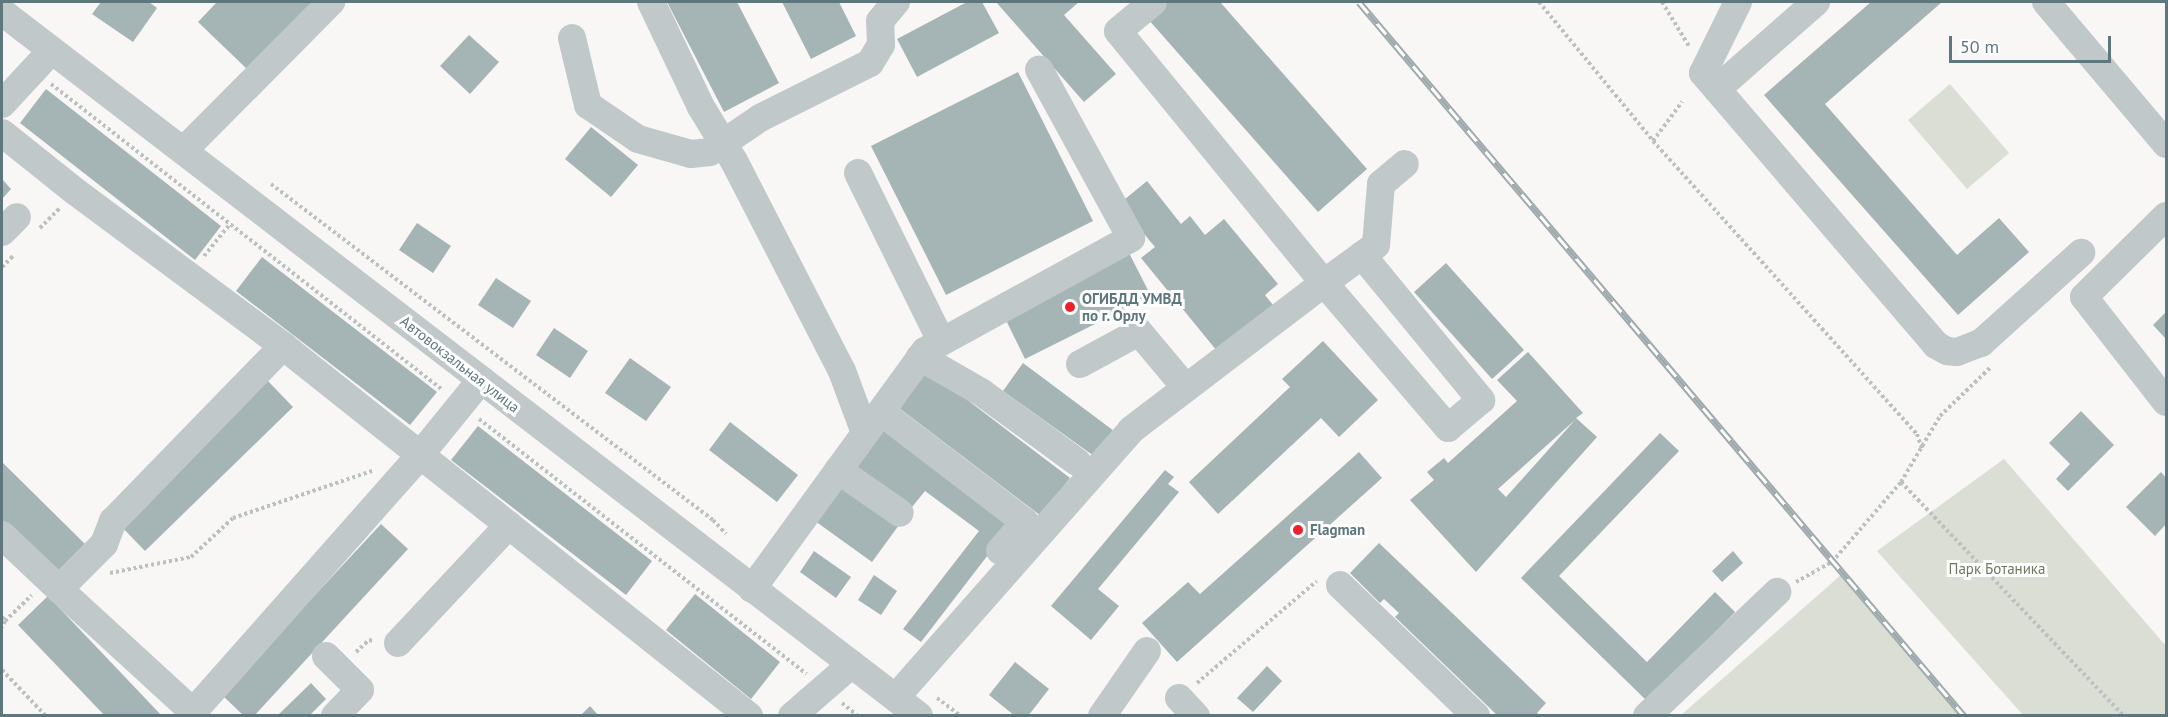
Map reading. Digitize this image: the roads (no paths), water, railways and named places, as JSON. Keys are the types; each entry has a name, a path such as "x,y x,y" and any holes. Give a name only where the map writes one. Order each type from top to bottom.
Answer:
{"street":[{"path":"184,150 331,2"},
{"path":"651,2 701,107 724,144 842,371 873,422 1025,522 936,626"},
{"path":"1153,2 1118,31 1324,283 1448,428 1481,400 1362,255"},
{"path":"1710,81 1738,2"},
{"path":"1710,81 1816,2"},
{"path":"2046,2 2166,144"},
{"path":"572,38 588,105 638,139 691,154 710,152 760,118 870,63 881,45 882,8"},
{"name":"Автовокзальная улица","path":"2,12 919,716"},
{"path":"2,104 51,51"},
{"path":"752,589 873,422 930,349 1131,238 1039,69"},
{"path":"1710,81 1936,345 1947,351 1957,352 1981,343 2081,253"},
{"path":"2,133 283,346 749,716"},
{"path":"896,697 1131,430 1376,245 1381,184 1404,164"},
{"path":"858,173 930,349 981,392 1077,462"},
{"path":"2166,216 2084,297 2166,402"},
{"path":"1080,363 1139,332 1186,388"},
{"path":"57,584 104,544 113,520 283,346"},
{"path":"2,535 192,712 420,455 482,380"},
{"path":"838,470 900,513"},
{"path":"398,643 508,525"},
{"path":"1340,585 1476,716"},
{"path":"1647,716 1777,592"},
{"path":"1102,716 1147,651"},
{"path":"333,662 360,690 335,716"},
{"path":"792,716 852,664"}],"railway":[{"path":"1359,2 1964,716"}],"place":[{"name":"ОГИБДД УМВД по г. Орлу","path":"1070,307"},
{"name":"Flagman","path":"1298,530"}],"park label":[{"name":"Парк Ботаника","path":"1997,569"}]}
